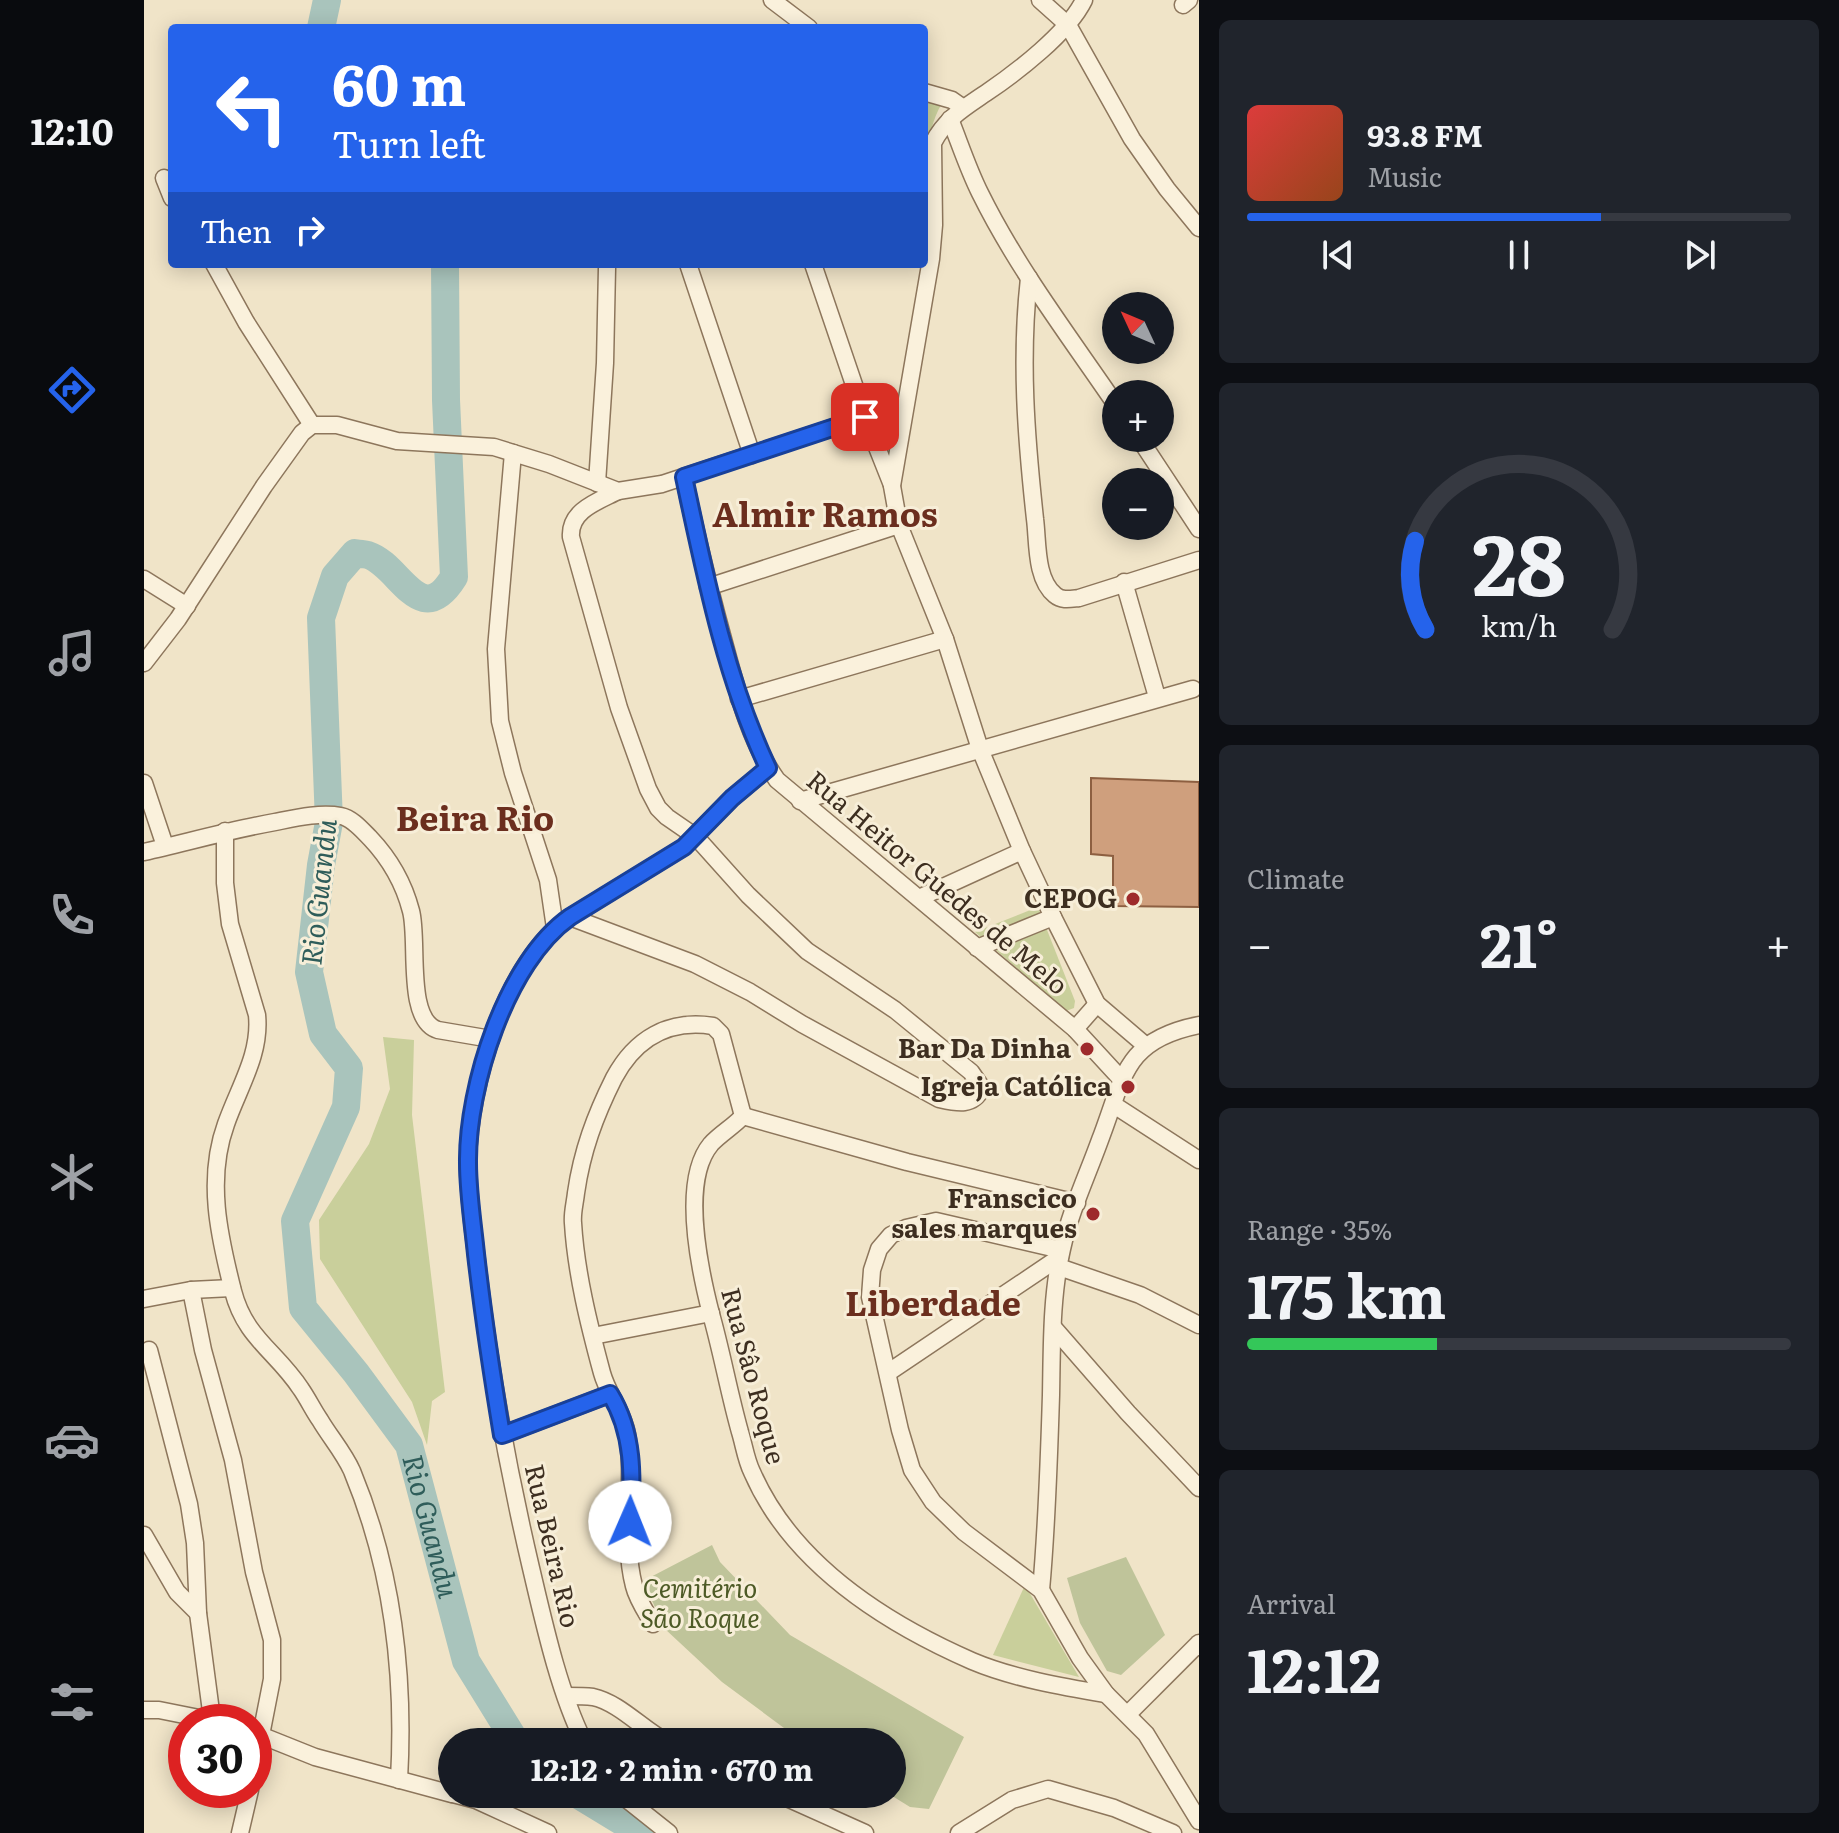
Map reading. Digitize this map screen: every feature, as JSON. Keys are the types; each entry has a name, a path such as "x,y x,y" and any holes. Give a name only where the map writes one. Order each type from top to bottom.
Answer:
{"street":[{"path":"772,0 804,24"},
{"path":"1040,0 1068,25 1132,139 1199,228"},
{"path":"928,248 934,225 931,159 938,131 962,107 998,84 1068,25 1084,0"},
{"path":"928,93 952,100 962,107"},
{"path":"950,119 980,194 1029,278 1102,385"},
{"path":"164,178 168,188"},
{"path":"216,268 246,322 312,425"},
{"path":"597,483 605,363 607,268"},
{"path":"689,268 752,455"},
{"path":"814,268 892,486 899,525 945,639 980,749 1022,851 1097,1004 1145,1045"},
{"path":"892,486 925,268"},
{"path":"1029,278 1025,316 1026,450 1040,566 1049,587 1064,599 1079,598 1199,560"},
{"path":"570,917 695,964 939,1099 969,1102 979,1094 982,1088 980,1082 971,1072 895,1010 807,951 748,895 696,837 667,817 648,789 619,708 573,547 570,529 578,515 590,505 618,491 662,484 865,417"},
{"path":"144,663 187,606 264,486 302,433 312,425 337,425 397,441 463,443 513,453 618,491"},
{"path":"1148,452 1199,529"},
{"path":"513,453 496,649 500,721 513,773 548,880 555,928"},
{"name":"Rua Heitor Guedes de Melo","path":"684,477 708,587 739,699 768,768 800,801 1075,1029 1121,1079"},
{"path":"708,587 899,525"},
{"path":"144,579 187,606"},
{"path":"1124,582 1157,697"},
{"path":"739,699 945,639"},
{"path":"800,801 1193,689"},
{"name":"Rua Beira Rio","path":"579,1728 543,1618 502,1435 486,1336 468,1162 473,1108 491,1039 522,968 555,928 659,865 696,837 732,798 768,768"},
{"path":"144,783 165,846"},
{"path":"144,852 225,831 304,816 342,816 371,840 387,859 404,888 415,936 417,995 423,1020 429,1027 491,1039"},
{"path":"225,831 225,883 230,924 257,1015 258,1028 256,1049 225,1126 217,1159 217,1218 232,1288 243,1321 301,1388 351,1468 366,1509 386,1574 398,1653 399,1780"},
{"path":"919,898 1022,851"},
{"path":"977,948 1053,917"},
{"path":"1075,1029 1097,1004"},
{"path":"653,1624 634,1588 629,1539 631,1462 622,1414 602,1376 573,1221 581,1159 594,1118 624,1059 654,1033 683,1025 713,1026 724,1043 743,1116 907,1162 1077,1203"},
{"path":"1041,1590 1053,1327 1060,1258 1121,1079 1145,1045 1174,1031 1199,1025"},
{"path":"1114,1105 1199,1160"},
{"name":"Rua Sâo Roque","path":"743,1116 712,1144 702,1159 696,1188 699,1271 750,1470 769,1507 803,1551 881,1613 974,1662 1057,1686 1106,1694"},
{"path":"1199,1325 1060,1258 936,1221 891,1235 876,1257 870,1297 912,1470 933,1502 964,1532 1041,1590 1080,1658 1106,1694 1146,1734 1199,1821"},
{"path":"889,1372 1060,1258"},
{"path":"144,1299 191,1290 232,1288"},
{"path":"191,1290 203,1350 233,1460 254,1572 272,1640 272,1679 266,1704"},
{"path":"593,1336 711,1313"},
{"path":"1053,1327 1199,1488"},
{"path":"149,1350 189,1504 195,1543 198,1613 213,1704"},
{"path":"502,1435 610,1394"},
{"path":"144,1535 177,1592 198,1613"},
{"path":"1128,1714 1199,1643"},
{"path":"567,1696 593,1697 607,1702 644,1728"},
{"path":"144,1710 168,1712"},
{"path":"272,1740 315,1757 438,1790"},
{"path":"959,1833 1012,1800 1048,1789 1114,1808 1173,1833"},
{"path":"240,1833 246,1808"},
{"path":"494,1808 548,1833"},
{"path":"638,1808 669,1833"},
{"path":"809,1808 865,1833"}],"green space":[{"path":"928,91 942,103 928,144"},
{"path":"1038,907 1075,1001 1074,1008 1066,1011 975,932"},
{"path":"383,1037 414,1040 412,1115 445,1392 432,1401 427,1445 412,1402 320,1259 319,1220 369,1144 390,1089"},
{"name":"Cemitério São Roque","path":"712,1545 720,1562 790,1635 964,1737 929,1809 906,1805 906,1728 784,1728 722,1682 665,1629 643,1581"},
{"path":"1126,1557 1165,1635 1121,1675 1107,1671 1080,1623 1067,1578"},
{"path":"1025,1585 1079,1677 993,1655"}],"building":[{"path":"1091,778 1199,782 1199,907 1113,906 1113,856 1091,854"}],"waterway":[{"name":"Rio Guandu","path":"322,24 327,0"},
{"name":"Rio Guandu","path":"445,268 446,400 454,577 442,592 431,598 420,597 379,561 355,553 335,576 321,618 329,822 309,972 323,1034 349,1068 346,1107 295,1221 303,1308 409,1445 466,1661 507,1728"},
{"name":"Rio Guandu","path":"600,1808 641,1833"}],"place":[{"name":"CEPOG","path":"1133,899"},
{"name":"Bar Da Dinha","path":"1087,1049"},
{"name":"Igreja Católica","path":"1128,1087"},
{"name":"Franscico sales marques","path":"1093,1214"}],"district":[{"name":"Almir Ramos","path":"825,515"},
{"name":"Beira Rio","path":"475,819"},
{"name":"Liberdade","path":"933,1304"}],"route":[{"path":"630,1522 631,1462 627,1433 622,1414 610,1394 502,1435 474,1232 468,1162 473,1108 502,1009 522,968 541,944 570,917 684,847 732,798 768,768 739,699 708,587 684,477 865,417"}]}
